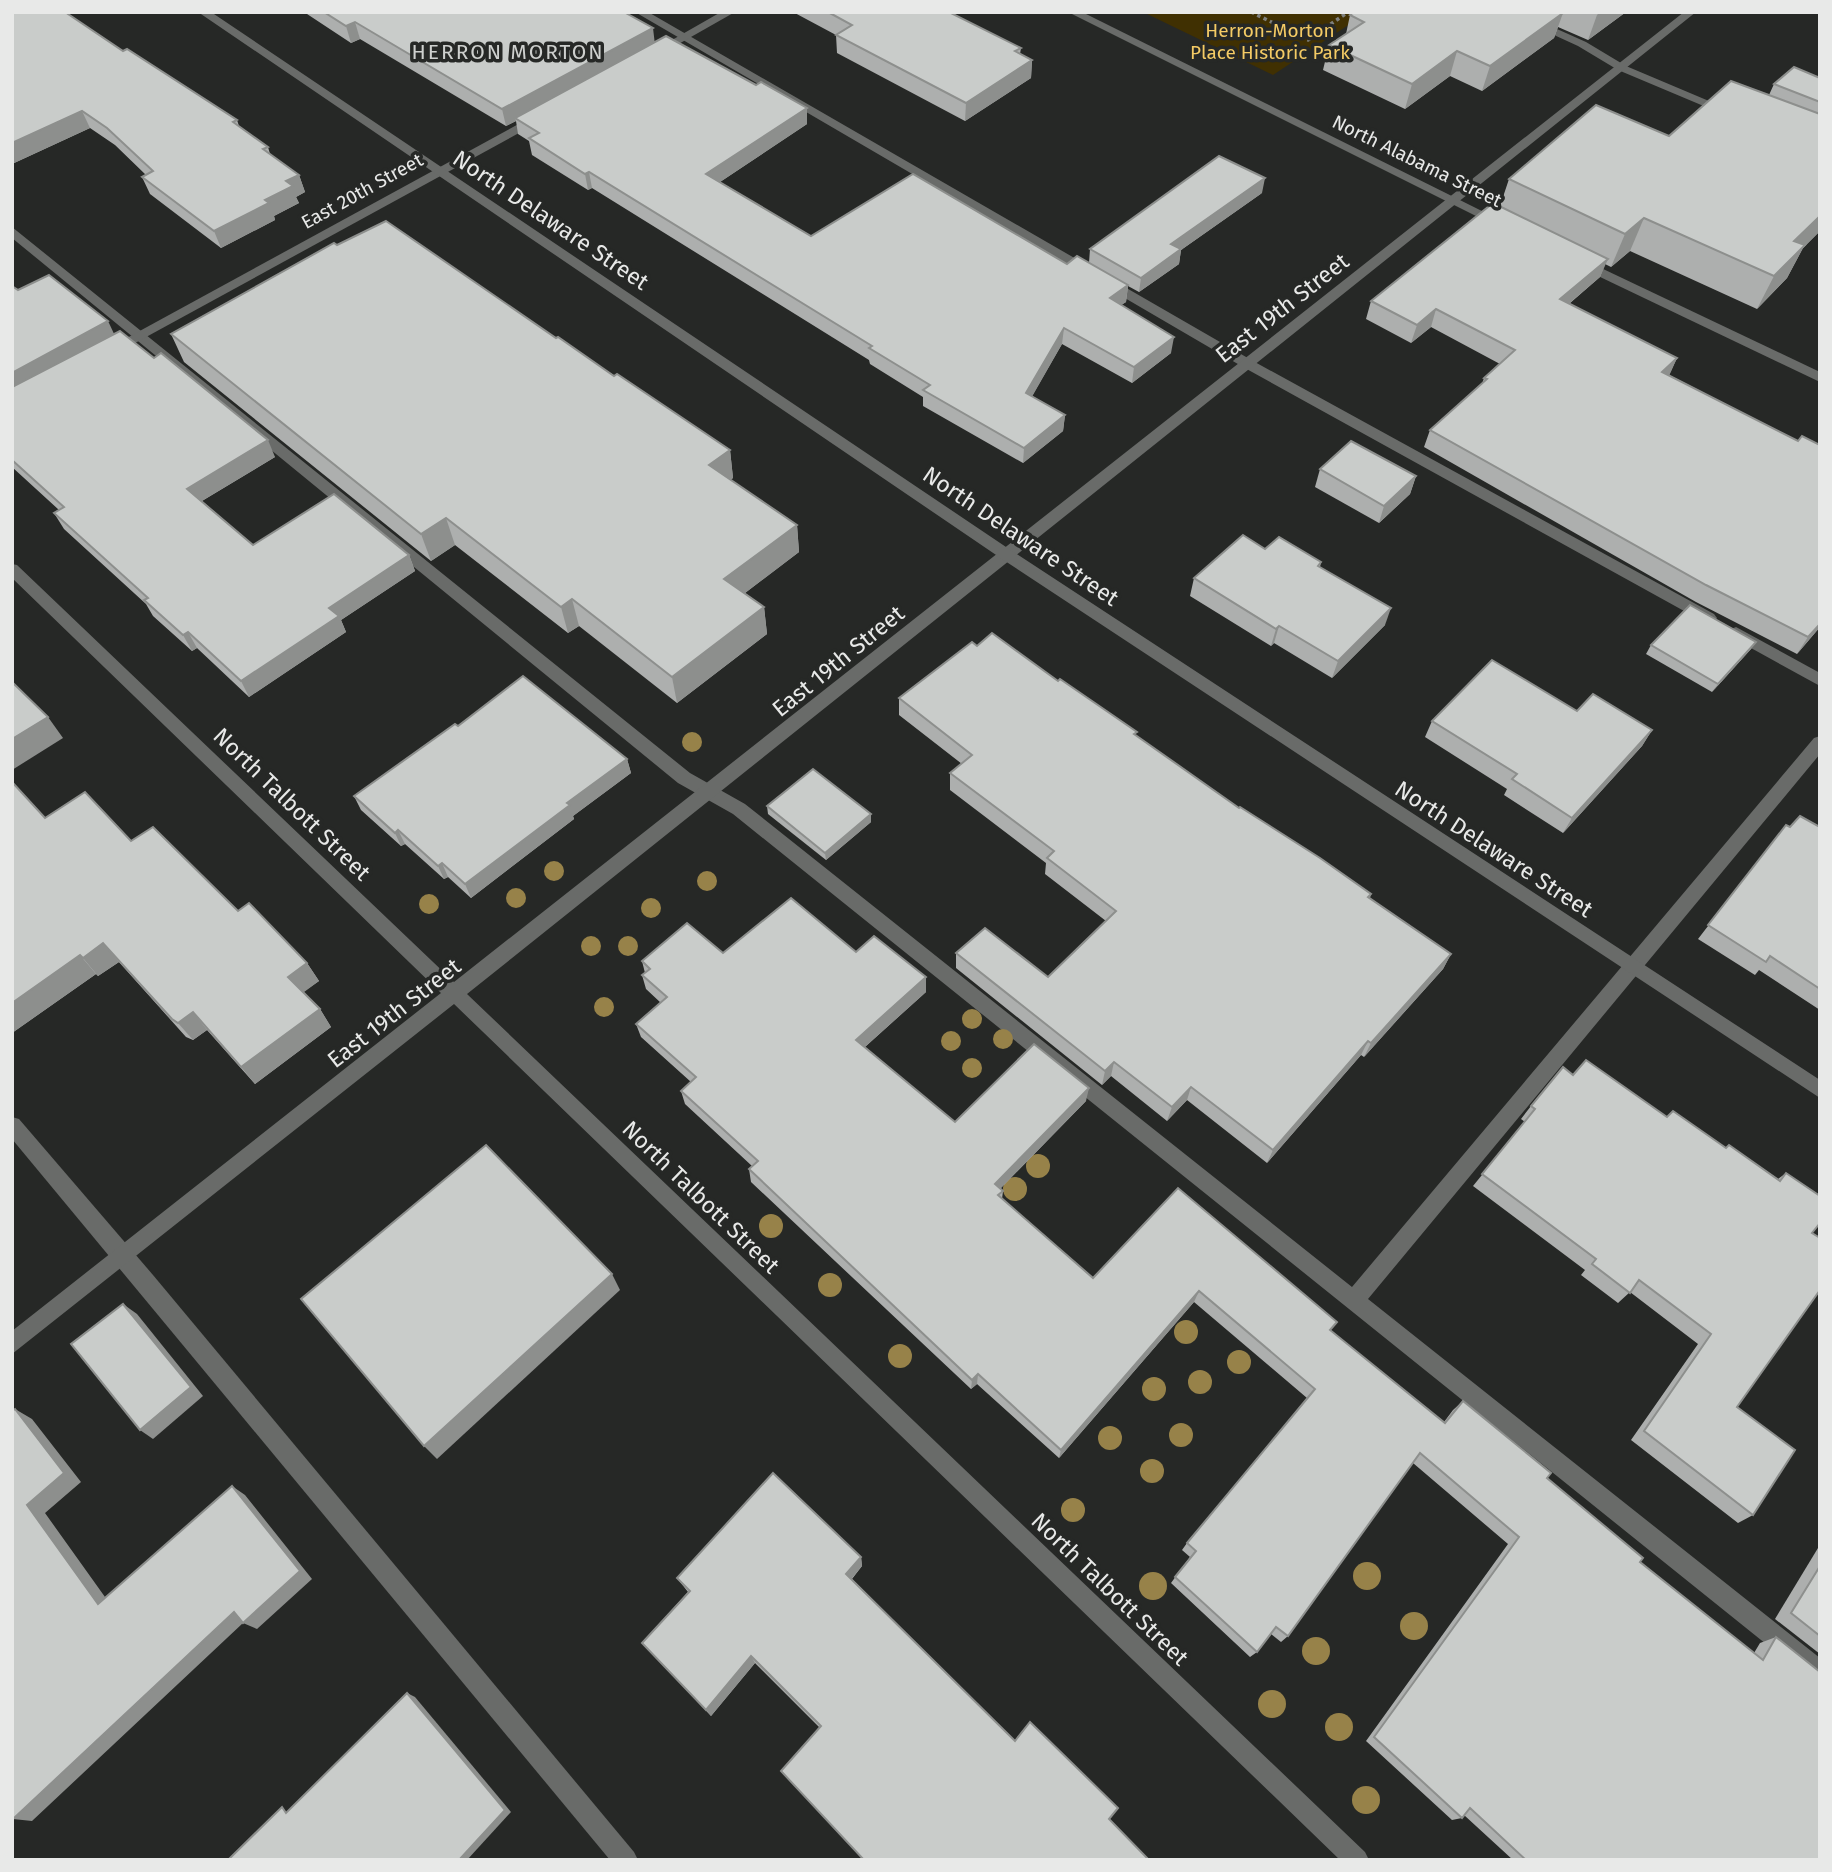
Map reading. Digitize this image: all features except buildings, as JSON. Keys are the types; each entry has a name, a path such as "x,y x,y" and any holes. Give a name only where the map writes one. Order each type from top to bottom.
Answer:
{"street":[{"name":"North Delaware Street","path":"203,12 1007,555 1820,1090"},
{"path":"640,12 1248,364 1820,680"},
{"path":"649,56 730,12"},
{"name":"North Alabama Street","path":"1073,12 1509,228"},
{"path":"1510,12 1582,44 1622,68 1744,118"},
{"name":"East 19th Street","path":"12,1344 1691,12"},
{"name":"East 20th Street","path":"93,360 544,114"},
{"path":"12,231 684,778 738,809 1820,1673"},
{"path":"1571,258 1820,379"},
{"name":"North Talbott Street","path":"12,569 1357,1860"},
{"path":"1354,1300 1820,742"},
{"path":"12,1125 626,1860"}],"path":[{"path":"1251,12 1308,40 1348,12"}],"green space":[{"name":"Herron-Morton Place Historic Park","path":"1143,12 1368,12 1273,75"}],"district":[{"name":"HERRON MORTON","path":"508,52"}]}
